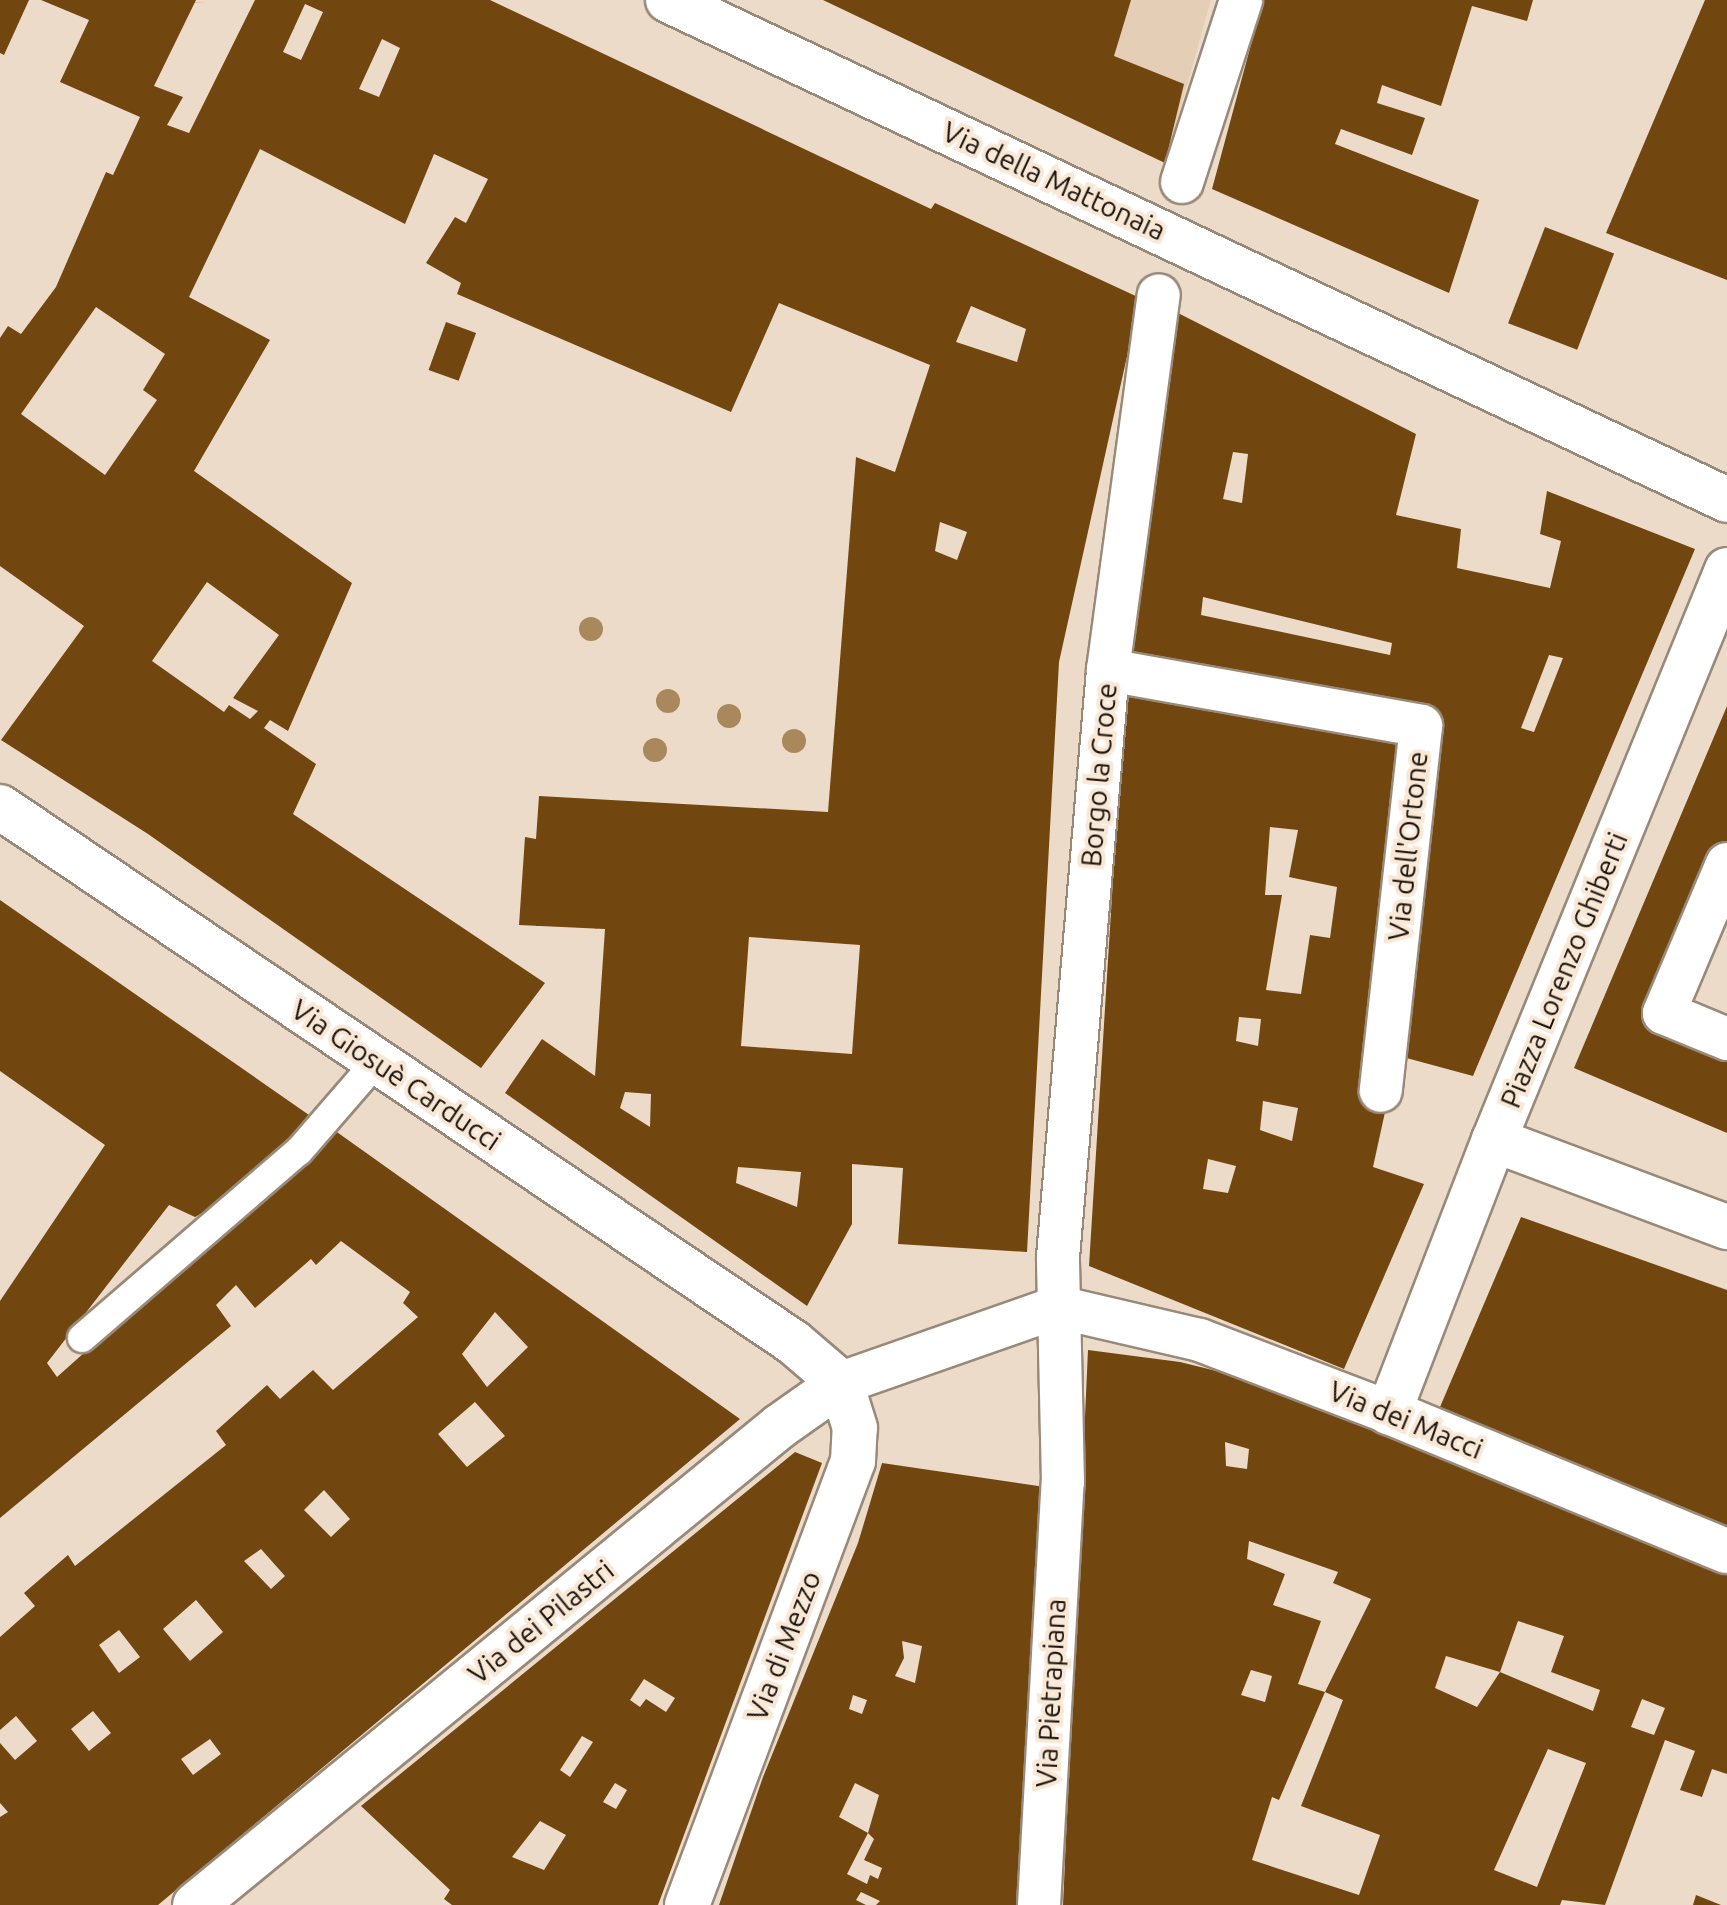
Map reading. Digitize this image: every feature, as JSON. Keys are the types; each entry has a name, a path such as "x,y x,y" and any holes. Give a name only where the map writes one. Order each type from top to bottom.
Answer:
{"street":[{"name":"Via della Mattonaia","path":"668,0 1727,500"},
{"path":"1182,182 1241,0"},
{"name":"Borgo la Croce","path":"1068,1309 1058,1257 1108,670 1159,295"},
{"name":"Piazza Lorenzo Ghiberti","path":"1727,570 1494,1140 1727,1227"},
{"name":"Via dell'Ortone","path":"1108,670 1421,726 1381,1091"},
{"name":"Via Giosuè Carducci","path":"0,807 793,1342 841,1383"},
{"path":"1727,864 1664,1013 1727,1039"},
{"path":"1389,1412 1494,1140"},
{"path":"841,1383 1068,1309"},
{"name":"Via dei Macci","path":"1068,1309 1200,1340 1389,1412 1727,1551"},
{"name":"Via Pietrapiana","path":"1039,1905 1063,1482 1068,1309"},
{"name":"Via dei Pilastri","path":"195,1905 780,1426 841,1383"},
{"name":"Via di Mezzo","path":"687,1905 853,1461 855,1428 841,1383"}],"lane":[{"path":"82,1338 299,1151 377,1061"}],"shaded area":[{"path":"823,0 1211,0 1165,163"}],"building":[{"path":"0,0 29,0 4,55 0,53"},
{"path":"41,0 196,0 154,86 183,97 167,125 189,133 255,0 490,0 931,209 935,203 1140,298 1059,662 1027,1252 898,1244 903,1168 852,1164 852,1224 807,1306 505,1093 542,1039 595,1076 605,929 519,925 525,837 536,839 539,796 828,812 856,457 895,472 930,365 779,303 731,412 457,294 461,283 426,263 455,217 466,223 488,179 434,154 405,224 260,149 189,297 270,340 194,471 352,583 288,731 270,720 264,728 316,764 293,814 545,983 481,1068 148,834 1,740 84,626 0,566 0,338 8,326 21,334 56,287 106,172 113,175 140,117 60,82 89,20","holes":["305,4 323,12 301,60 283,52","382,39 400,48 379,97 359,89","971,306 1026,329 1017,362 956,342","96,307 165,354 143,390 157,400 105,475 21,414","940,522 967,532 957,560 935,551","207,582 279,635 233,698 258,711 250,719 229,705 224,712 152,661","749,937 860,945 852,1054 741,1046","625,1092 651,1094 650,1127 620,1108","738,1167 801,1172 797,1207 736,1183"]},
{"path":"823,0 1131,0 1114,56 1184,84 1165,163"},
{"path":"1263,0 1533,0 1527,21 1472,6 1441,106 1382,85 1377,103 1425,118 1412,155 1341,129 1335,144 1479,200 1449,293 1212,189"},
{"path":"1705,0 1727,0 1727,280 1606,233"},
{"path":"1545,227 1614,254 1577,350 1508,323"},
{"path":"1176,312 1416,434 1396,515 1461,529 1457,568 1550,588 1561,541 1540,534 1547,491 1695,549 1473,1076 1388,1053 1436,715 1128,660","holes":["1233,452 1248,454 1242,503 1223,499","1203,597 1392,643 1390,655 1201,615","1549,655 1563,658 1534,732 1521,728"]},
{"path":"446,322 476,333 459,381 429,370"},
{"path":"1125,686 1411,736 1387,1103 1373,1167 1424,1184 1344,1369 1089,1266","holes":["1270,827 1298,830 1289,877 1337,887 1330,938 1310,935 1301,994 1266,990 1282,895 1265,895","1239,1017 1261,1019 1258,1046 1236,1041","1263,1101 1298,1108 1292,1141 1260,1130","1208,1159 1236,1166 1228,1193 1203,1189"]},
{"path":"1727,706 1727,901 1685,1002 1727,1020 1727,1133 1574,1068"},
{"path":"0,900 309,1115 267,1178 195,1217 169,1205 47,1363 57,1377 334,1130 740,1419 158,1905 0,1905 0,1817 8,1812 0,1803 0,1743 15,1760 37,1741 16,1716 0,1730 0,1637 35,1606 24,1593 68,1555 75,1566 226,1445 216,1431 267,1385 280,1399 313,1370 333,1390 418,1317 403,1303 410,1292 341,1241 316,1265 311,1259 255,1308 236,1285 216,1305 231,1326 0,1518 0,1301 105,1145 0,1071","holes":["495,1312 528,1347 487,1387 462,1354","475,1402 505,1436 467,1467 438,1434","324,1490 350,1519 331,1537 304,1510","261,1549 285,1576 271,1589 244,1561","196,1600 223,1632 190,1661 163,1629","119,1630 140,1657 119,1673 99,1645","93,1711 111,1733 89,1751 71,1729","210,1739 221,1754 193,1775 181,1759"]},
{"path":"1521,1217 1727,1290 1727,1526 1440,1407"},
{"path":"1088,1350 1180,1362 1241,1377 1727,1571 1727,1774 1712,1769 1702,1797 1680,1790 1695,1751 1665,1740 1605,1905 1562,1900 1560,1905 1063,1905","holes":["1225,1442 1249,1449 1247,1469 1226,1466","1249,1541 1338,1572 1333,1583 1371,1599 1325,1692 1298,1684 1321,1621 1273,1605 1285,1574 1247,1559","1518,1621 1564,1636 1551,1672 1600,1690 1593,1711 1500,1672","1446,1656 1500,1672 1477,1707 1435,1688","1251,1670 1272,1676 1265,1702 1241,1695","1325,1692 1343,1700 1301,1806 1380,1835 1359,1895 1252,1860 1272,1797 1279,1800","1642,1699 1665,1708 1654,1735 1631,1727","1548,1749 1586,1763 1537,1887 1494,1870"]},
{"path":"795,1452 822,1463 658,1905 452,1905 444,1899 450,1890 361,1806","holes":["644,1679 675,1698 666,1712 646,1699 640,1707 630,1700","582,1736 593,1742 570,1777 560,1770","615,1783 627,1790 616,1809 603,1802","540,1821 566,1835 544,1870 512,1857"]},
{"path":"882,1463 1045,1487 1019,1905 876,1905 880,1901 861,1892 856,1900 866,1905 719,1905 763,1777 858,1543","holes":["902,1641 922,1646 915,1683 895,1676 904,1658","853,1695 867,1700 862,1714 849,1709","855,1783 879,1795 868,1833 839,1817","868,1833 874,1839 864,1860 882,1868 878,1879 870,1875 867,1884 847,1874"]},
{"path":"1696,1895 1721,1905 1693,1905"}]}
